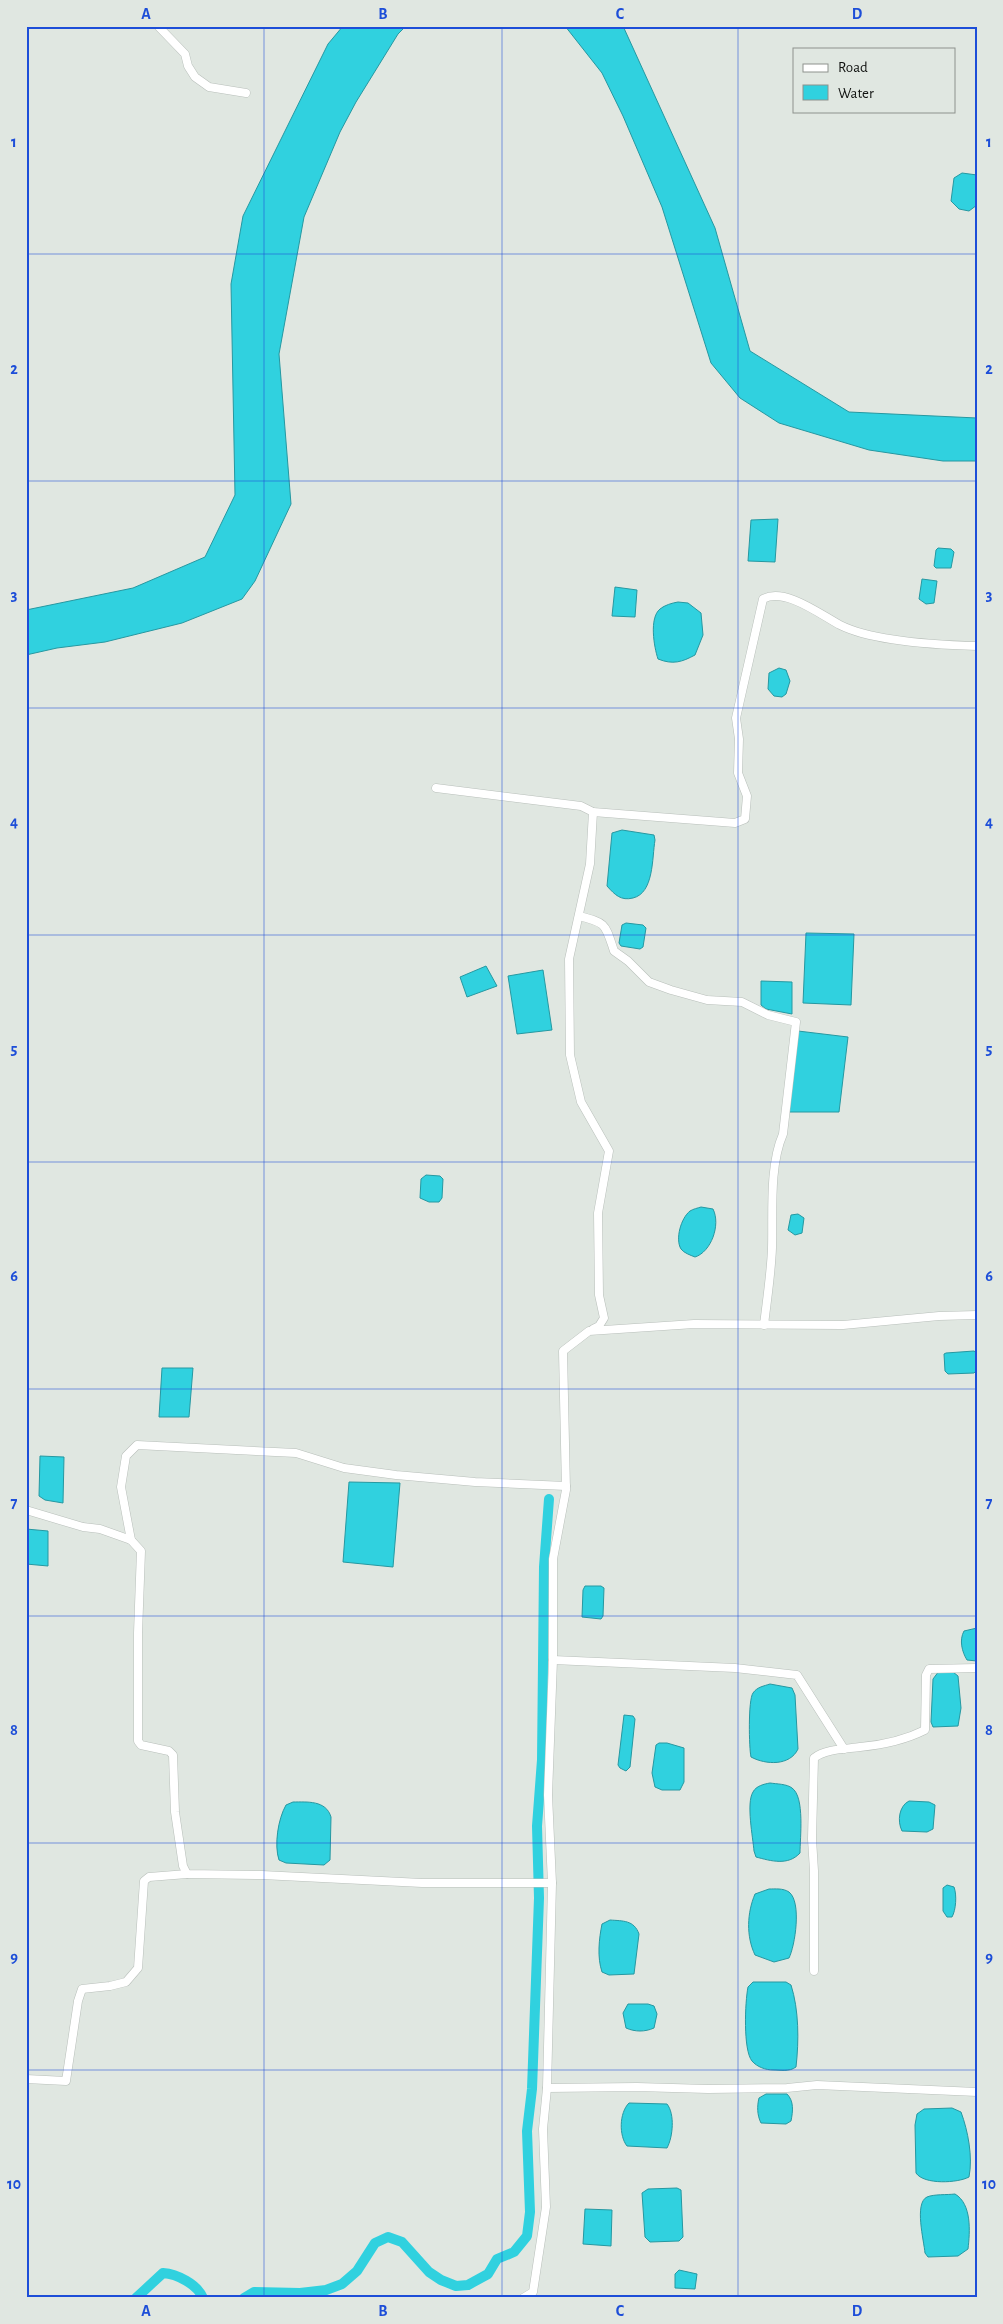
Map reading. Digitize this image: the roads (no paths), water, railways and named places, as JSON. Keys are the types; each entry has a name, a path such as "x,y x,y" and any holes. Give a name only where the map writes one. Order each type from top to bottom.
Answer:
{"street":[{"path":"158,26 185,54 186,62 195,77 209,87 246,93"},
{"path":"436,788 581,806 593,812 735,823 745,819 747,796 738,773 739,739 736,718 763,600 769,596 791,600 812,608 842,626 883,638 977,646"},
{"path":"523,2298 533,2292 546,2208 543,2128 547,2088 548,1795 553,1660 553,1559 566,1486 563,1351 589,1331 599,1326 604,1318 599,1295 598,1213 609,1151 581,1102 570,1055 569,959 590,864 593,812"},
{"path":"579,916 597,920 606,927 614,952 628,961 649,982 692,997 742,1002 768,1015 796,1022 783,1134 775,1174 771,1216 772,1248 764,1325"},
{"path":"589,1331 694,1324 844,1325 939,1316 977,1315"},
{"path":"131,1540 121,1487 126,1456 137,1445 296,1453 344,1468 396,1475 475,1482 566,1486"},
{"path":"26,1510 83,1527 100,1529 131,1540 141,1551 138,1634 138,1741 141,1745 169,1751 173,1756 175,1812 183,1866 187,1874"},
{"path":"553,1660 735,1668 797,1675 844,1749"},
{"path":"814,1971 814,1758 844,1749 908,1739 925,1730 926,1674 928,1669 977,1668"},
{"path":"26,2079 66,2080 78,2001 82,1989 126,1982 138,1968 144,1881 149,1877 187,1874 262,1875 422,1883 549,1883"},
{"path":"547,2088 637,2087 708,2089 787,2088 817,2085 977,2092"}],"water":[{"path":"343,26 406,26 398,34 356,102 340,132 304,217 279,354 291,504 255,581 242,599 182,623 105,642 57,648 26,655 26,610 133,588 205,557 235,495 231,284 243,216 328,44"},
{"path":"565,26 623,26 715,228 750,351 849,412 977,418 977,461 943,461 869,450 779,423 740,398 711,363 662,207 623,116 602,73"},
{"path":"962,173 977,175 977,205 969,211 959,209 951,201 954,178"},
{"path":"778,519 775,562 748,561 751,520"},
{"path":"938,548 951,549 954,552 951,568 936,568 934,566 936,550"},
{"path":"922,579 937,581 934,603 926,604 919,599"},
{"path":"615,587 637,590 635,617 612,616"},
{"path":"678,602 688,603 701,613 703,635 695,655 682,661 668,662 658,659 654,640 654,619 664,606"},
{"path":"779,668 786,670 790,681 786,694 782,697 774,696 768,689 769,673"},
{"path":"622,830 654,835 655,840 651,874 645,889 640,895 629,899 618,896 607,886 612,833"},
{"path":"626,923 643,925 646,928 643,947 640,949 621,946 619,943 622,925"},
{"path":"806,933 854,934 851,1005 803,1003"},
{"path":"486,966 497,986 467,997 460,977"},
{"path":"543,970 552,1030 517,1034 508,976"},
{"path":"761,981 792,982 792,1014 766,1009 761,1005"},
{"path":"798,1031 848,1037 839,1112 788,1112"},
{"path":"426,1175 440,1176 443,1179 442,1198 439,1202 429,1202 420,1198 421,1179"},
{"path":"701,1207 713,1209 716,1223 710,1244 706,1250 695,1257 681,1249 679,1234 687,1214 691,1210"},
{"path":"798,1214 804,1218 802,1233 795,1235 788,1230 791,1215"},
{"path":"974,1351 977,1353 976,1371 974,1373 948,1374 945,1371 944,1354"},
{"path":"162,1368 193,1368 189,1417 159,1417"},
{"path":"40,1456 64,1457 63,1503 45,1500 39,1496"},
{"path":"349,1482 400,1483 393,1567 343,1562"},
{"path":"26,1529 48,1531 48,1566 26,1564"},
{"path":"585,1586 601,1586 604,1588 603,1616 601,1619 582,1617 583,1590"},
{"path":"977,1628 977,1661 967,1660 962,1646 962,1635 964,1631"},
{"path":"939,1671 953,1672 958,1676 961,1708 958,1726 933,1727 931,1722 933,1679"},
{"path":"770,1684 792,1688 795,1695 798,1749 789,1759 777,1762 757,1760 751,1757 750,1752 749,1724 751,1697 756,1689"},
{"path":"624,1715 633,1716 635,1719 630,1767 626,1771 618,1765"},
{"path":"667,1743 684,1748 684,1782 680,1790 662,1790 655,1787 652,1773 656,1745"},
{"path":"770,1783 782,1784 792,1788 799,1800 801,1818 800,1853 790,1860 773,1861 756,1857 754,1851 750,1812 751,1797 756,1788"},
{"path":"909,1801 929,1802 935,1805 933,1829 927,1832 902,1831 900,1814 903,1806"},
{"path":"293,1802 315,1803 329,1811 331,1817 330,1860 324,1865 286,1863 279,1860 277,1840 279,1825 286,1805"},
{"path":"947,1885 954,1887 955,1890 955,1907 952,1917 947,1917 943,1911 943,1888"},
{"path":"769,1889 782,1889 789,1892 793,1897 796,1914 795,1934 789,1958 774,1962 755,1955 749,1932 750,1909 755,1894"},
{"path":"610,1920 624,1921 637,1929 639,1934 634,1974 609,1975 602,1972 599,1942 602,1924"},
{"path":"753,1982 786,1982 791,1985 796,2005 798,2047 796,2067 791,2070 765,2069 754,2063 749,2055 745,2025 746,2003 748,1987"},
{"path":"628,2004 648,2004 654,2006 657,2014 654,2028 640,2031 626,2028 623,2013"},
{"path":"766,2094 787,2094 792,2106 791,2121 786,2124 761,2123 758,2114 758,2101 759,2098"},
{"path":"629,2103 667,2104 670,2108 672,2126 671,2138 667,2148 627,2146 621,2131 621,2124 623,2113"},
{"path":"952,2108 961,2112 966,2127 970,2153 969,2177 950,2182 926,2180 916,2173 915,2125 917,2114 924,2109"},
{"path":"677,2188 681,2190 683,2237 679,2241 650,2242 645,2237 642,2193 648,2189"},
{"path":"955,2194 964,2204 969,2219 968,2249 958,2256 928,2257 925,2253 920,2214 923,2201 930,2196"},
{"path":"585,2209 612,2210 611,2246 583,2244"},
{"path":"679,2270 697,2274 695,2289 675,2288 675,2274"}],"waterway":[{"path":"244,2298 254,2292 300,2293 326,2290 342,2284 357,2271 375,2243 388,2237 402,2242 429,2272 441,2280 456,2286 468,2285 488,2274 497,2259 514,2252 527,2236 530,2212 527,2131 532,2089 539,1898 537,1826 542,1760 544,1567 549,1499"},
{"path":"136,2298 163,2273 174,2275 191,2284 203,2298"}]}
